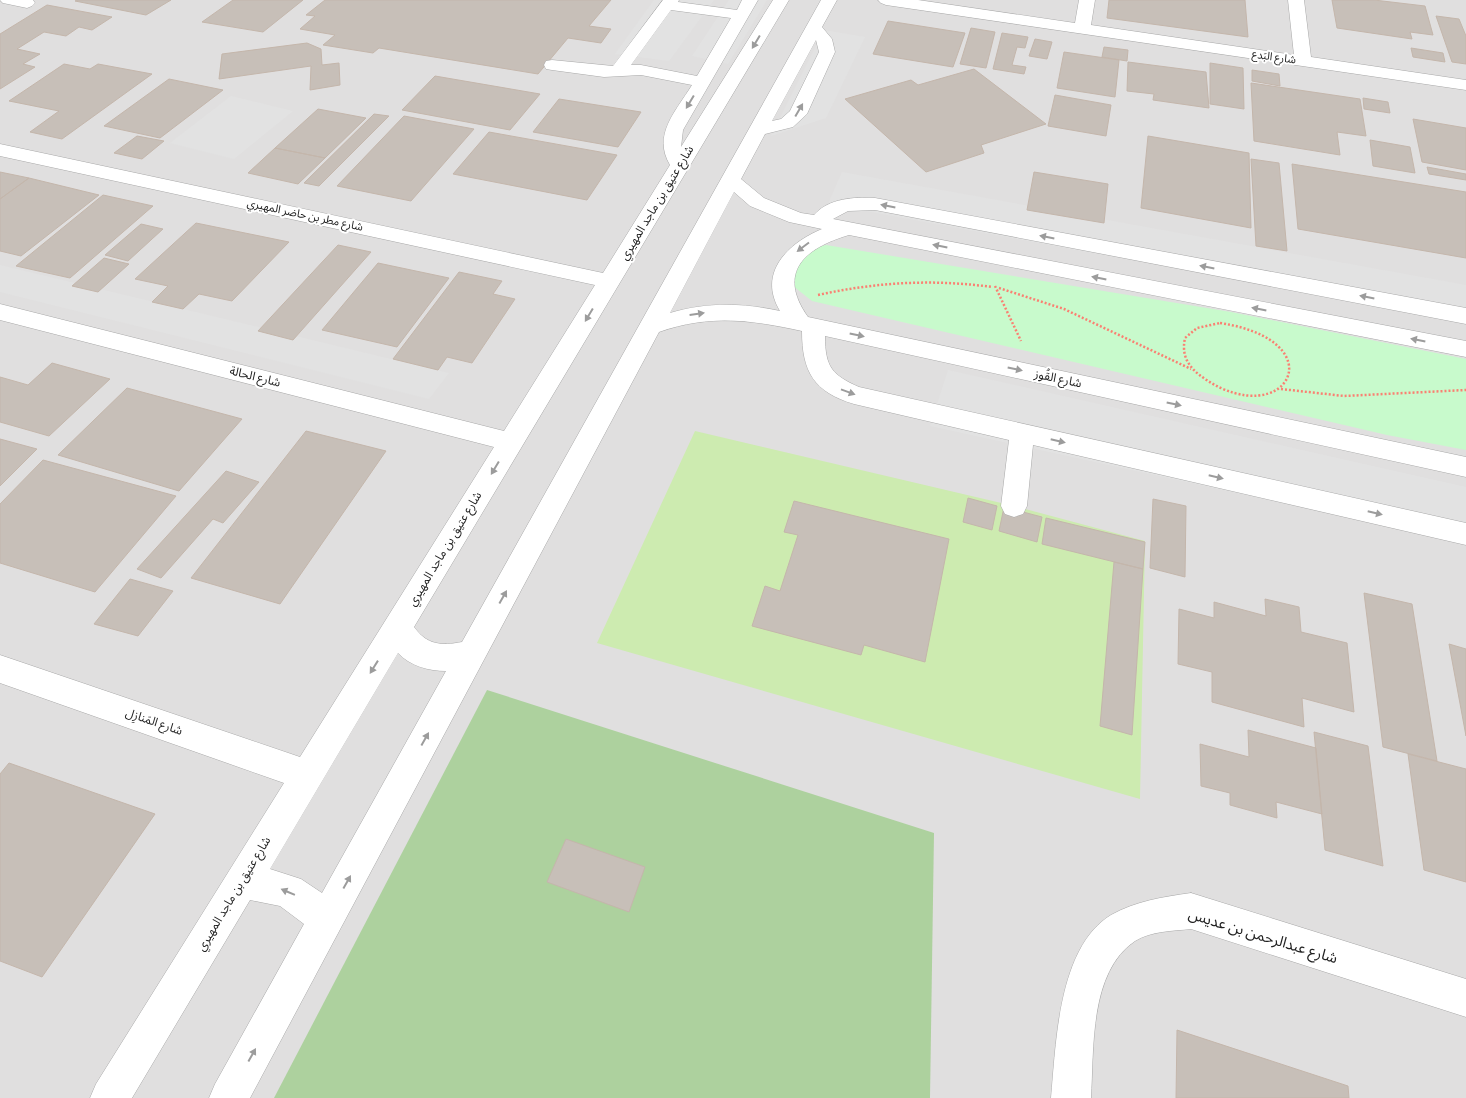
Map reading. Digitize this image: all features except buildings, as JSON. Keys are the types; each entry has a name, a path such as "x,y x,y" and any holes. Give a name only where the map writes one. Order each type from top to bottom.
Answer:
{"street":[{"path":"8,0 27,3"},
{"name":"شارع عتيق بن ماجد المهيري","path":"110,1098 781,0"},
{"path":"229,1098 829,0"},
{"name":"شارع البَدع","path":"886,0 1466,85"},
{"path":"1082,29 1087,0"},
{"path":"1296,0 1303,61"},
{"path":"618,71 670,2 746,7 674,130 671,139 674,156 680,165"},
{"path":"552,65 604,72 648,71 702,82"},
{"name":"شارع مطر بن حاضر المهيري","path":"0,150 609,281"},
{"path":"731,180 757,202 796,218 1466,349"},
{"path":"818,223 823,216 840,206 863,203 1466,316"},
{"path":"847,228 819,237 802,248 789,261 782,282 783,293 800,318 814,362 828,381 840,389 854,395 1466,534"},
{"path":"1138,254 1139,285"},
{"name":"شارع القُوز","path":"650,327 689,315 713,311 736,311 800,318 1036,374 1466,467"},
{"name":"شارع الحالة","path":"0,312 511,442"},
{"path":"1014,506 1022,433"},
{"path":"398,627 403,639 412,648 425,655 440,659 456,658 471,654"},
{"name":"شارع المَنازِل","path":"0,669 307,775"},
{"path":"241,882 267,884 289,891 310,904 326,922"},
{"name":"شارع عبدالرحمن بن عديس","path":"1071,1098 1081,993 1090,967 1104,945 1121,929 1150,915 1191,911 1466,998"}],"path":[{"path":"979,254 1036,374"},
{"path":"800,318 846,289 892,282 953,282 996,288 1064,309 1191,369 1211,384 1235,394 1253,396 1268,394 1281,389 1345,397 1434,390 1466,390"},
{"path":"1191,369 1184,358 1182,347 1186,337 1193,329 1220,323 1236,325 1252,330 1279,347 1287,359 1290,370 1288,380 1281,389"}],"shaded area":[{"path":"0,0 1466,0 1466,1098 0,1098"},
{"path":"654,0 714,0 669,61 615,54"},
{"path":"729,0 767,0 728,64 692,56"},
{"path":"824,30 865,37 826,118 771,136"},
{"path":"231,96 293,111 234,159 170,143"},
{"path":"842,172 1466,285 1466,322 828,204"},
{"path":"0,265 449,373 429,399 0,292"},
{"path":"948,370 1466,487 1466,543 930,426"}],"green space":[{"path":"826,245 1231,312 1466,359 1466,450 1387,435 812,301 788,282 805,250"},
{"path":"695,431 1014,506 1145,541 1140,799 597,643"},
{"path":"487,690 934,833 930,1098 274,1098"}]}
